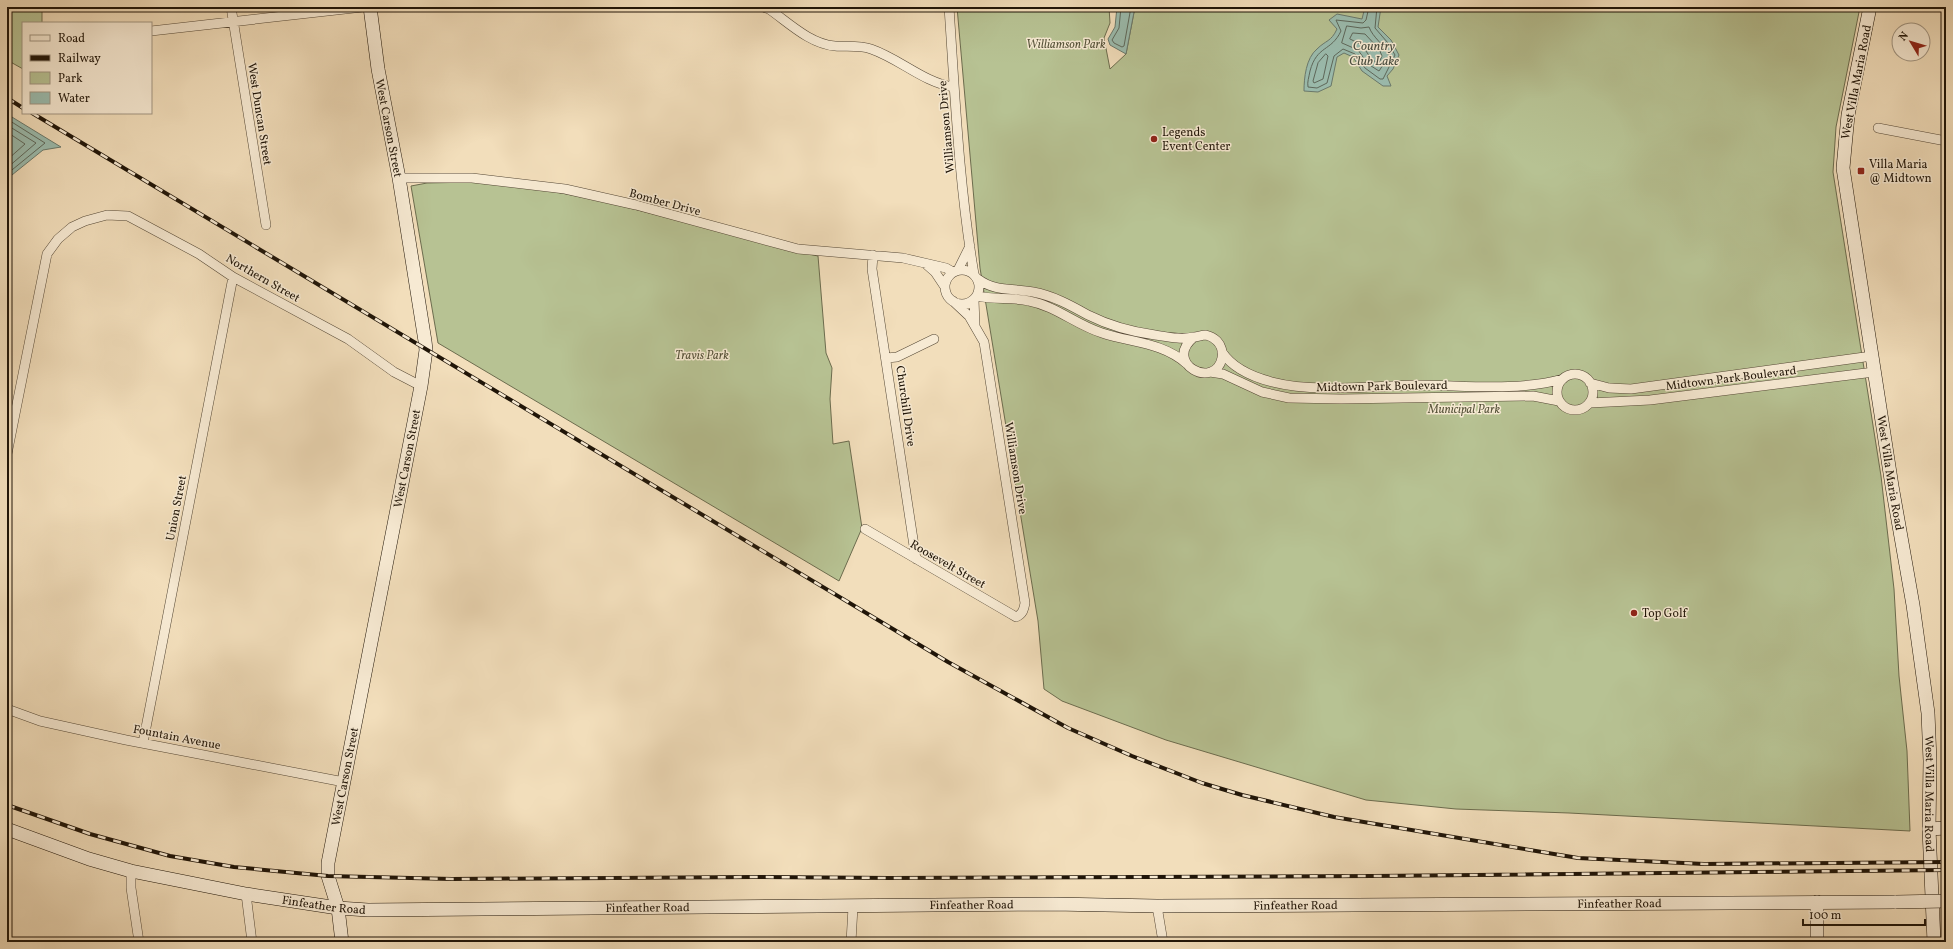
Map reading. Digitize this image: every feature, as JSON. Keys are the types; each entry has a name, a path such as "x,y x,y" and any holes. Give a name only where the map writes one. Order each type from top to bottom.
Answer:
{"street":[{"name":"West Duncan Street","path":"231,7 266,225"},
{"path":"152,31 363,7"},
{"name":"West Carson Street","path":"342,942 338,908 328,876 328,869 421,386 426,350 399,178 378,69 370,7"},
{"path":"763,7 769,9 804,34 822,43 835,46 870,48 888,56 940,85 953,87"},
{"name":"Williamson Drive","path":"949,7 953,87 970,245 976,277"},
{"name":"West Villa Maria Road","path":"1870,7 1848,115 1843,168 1874,372 1913,605 1928,713 1930,761 1929,829 1934,942"},
{"path":"1878,128 1946,141"},
{"name":"Bomber Drive","path":"399,178 472,178 565,189 636,205 767,242 798,249 903,258 956,271"},
{"name":"Northern Street","path":"7,454 47,254 58,239 72,227 85,221 107,215 128,216 199,254 233,277 348,339 394,372 421,386"},
{"path":"945,287 949,276 956,271 970,245"},
{"name":"Churchill Drive","path":"873,256 872,269 887,358 916,559"},
{"path":"924,263 935,272 945,287 946,292 953,301 963,304 975,298 1029,301 1048,306 1085,327 1102,334 1172,352 1197,372 1210,372 1219,364 1222,352 1220,346 1212,337 1206,335 1175,338 1124,328 1094,317 1060,299 1031,291 996,288 985,284 964,270 956,271"},
{"name":"Union Street","path":"144,743 233,277"},
{"path":"975,298 980,285 976,277"},
{"name":"Williamson Drive","path":"975,298 976,325"},
{"name":"Williamson Drive","path":"953,301 976,325 984,342 1025,603 1024,610 1020,616"},
{"path":"1187,364 1184,352 1186,346 1194,337"},
{"path":"887,358 897,357 934,339"},
{"name":"Midtown Park Boulevard","path":"1222,352 1228,362 1238,369 1272,382 1306,387 1416,385 1520,386 1547,383 1563,379"},
{"name":"Midtown Park Boulevard","path":"1590,383 1609,388 1631,389 1872,356"},
{"name":"Midtown Park Boulevard","path":"1210,372 1223,374 1262,392 1289,398 1340,399 1533,396 1559,401"},
{"name":"Midtown Park Boulevard","path":"1590,403 1650,400 1874,372"},
{"path":"1575,374 1585,377 1590,383 1593,393 1590,403 1585,407 1574,410 1568,409 1559,401 1557,389 1563,379 1575,374"},
{"name":"Roosevelt Street","path":"866,528 1016,617 1020,616"},
{"name":"Fountain Avenue","path":"7,709 40,721 344,782"},
{"path":"1929,829 1946,828"},
{"name":"Finfeather Road","path":"7,829 82,856 131,871 246,894 338,908 368,910 853,907 1053,904 1157,906 1946,901"},
{"path":"131,871 131,888 139,942"},
{"path":"246,894 252,942"},
{"path":"1817,902 1817,942"},
{"path":"1157,906 1163,942"},
{"path":"851,942 853,907"}],"green space":[{"path":"7,7 42,7 42,22 22,22 22,68 7,60"},
{"name":"Municipal Park","path":"957,7 1109,7 1110,23 1104,38 1110,69 1126,54 1135,7 1412,7 1429,11 1435,7 1860,7 1836,127 1833,172 1881,476 1894,589 1899,676 1907,751 1910,831 1569,813 1456,809 1366,800 1166,740 1062,701 1044,689 1038,621 980,268"},
{"name":"Travis Park","path":"473,182 567,194 630,208 818,256 826,353 832,368 830,399 833,444 849,441 862,528 839,581 438,343 411,186 427,183"}],"water":[{"path":"1117,7 1135,7 1126,54 1110,45 1108,39 1115,27"},
{"name":"Country Club Lake","path":"1365,7 1381,7 1378,27 1391,40 1399,55 1393,69 1387,76 1391,86 1383,86 1362,71 1353,57 1344,53 1337,57 1331,86 1318,92 1304,91 1305,74 1310,58 1320,46 1333,36 1337,29 1329,20 1337,14 1362,19"},
{"path":"7,114 61,147 43,150 7,179"}],"railway":[{"path":"7,98 22,107"},
{"path":"34,114 948,662 1068,728 1132,756 1202,783 1242,795 1334,817 1578,858 1704,864 1946,862"},
{"path":"7,805 90,834 170,856 234,867 328,876 452,879 753,877 890,878 1374,876 1946,870"}],"place":[{"name":"Legends Event Center","path":"1154,139"},
{"name":"Villa Maria @ Midtown","path":"1861,171"},
{"name":"Top Golf","path":"1634,613"}],"park label":[{"name":"Williamson Park","path":"1066,44"}]}
